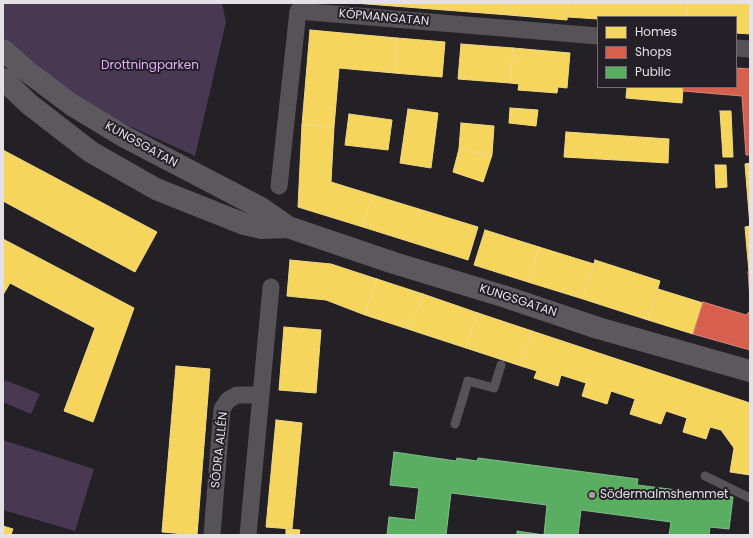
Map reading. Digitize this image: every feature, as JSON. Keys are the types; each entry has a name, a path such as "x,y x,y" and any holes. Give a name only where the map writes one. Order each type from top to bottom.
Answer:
{"main road":[{"name":"KUNGSGATAN","path":"3,50 28,72 72,105 125,137 261,208 288,227 394,263 506,297 598,328 750,371"},
{"name":"KUNGSGATAN","path":"3,79 29,104 91,152 156,189 244,224 262,228 288,227"}],"street":[{"name":"KÖPMANGATAN","path":"279,186 298,11 597,36"},
{"path":"737,48 750,49"},
{"path":"248,535 271,286"},
{"name":"SÖDRA ALLÉN","path":"212,535 222,409 228,400 238,395 261,396"}],"lane":[{"path":"455,424 468,380 494,388 501,365"},
{"path":"704,476 750,498"}],"green space":[{"name":"Drottningparken","path":"3,3 222,3 226,22 195,156 85,106 3,39"},
{"path":"5,380 40,394 31,414 3,402 3,385"},
{"path":"3,440 94,469 75,531 3,510"}],"building: Homes":[{"path":"354,3 510,3 509,15"},
{"path":"510,3 569,3 567,20 509,15"},
{"path":"569,3 688,3 687,16 597,16 597,19 568,17"},
{"path":"688,3 750,3 750,34 737,33 737,16 687,16"},
{"path":"310,30 397,38 394,73 339,68 334,127 302,125"},
{"path":"397,38 445,42 442,77 394,73"},
{"path":"461,44 513,48 510,83 458,79"},
{"path":"513,48 570,53 567,88 558,87 557,93 518,90 519,84 510,83"},
{"path":"627,88 683,88 682,103 626,98"},
{"path":"510,108 538,110 536,126 509,123"},
{"path":"408,109 438,113 431,168 400,163"},
{"path":"720,111 731,111 733,157 723,157"},
{"path":"349,114 392,120 388,150 345,145"},
{"path":"461,123 494,126 492,155 459,149"},
{"path":"302,125 334,127 331,182 373,195 363,227 298,207"},
{"path":"566,132 669,139 668,163 564,157"},
{"path":"459,149 492,155 483,182 453,172"},
{"path":"3,150 157,232 135,272 3,201"},
{"path":"750,163 750,226 745,164"},
{"path":"715,165 726,165 727,187 716,188"},
{"path":"373,195 478,227 468,260 363,227"},
{"path":"750,226 750,272 749,272 745,227"},
{"path":"485,230 539,247 528,282 474,265"},
{"path":"3,239 134,308 93,422 64,411 95,328 10,283 3,295"},
{"path":"539,247 594,264 583,299 528,282"},
{"path":"290,260 331,264 377,279 365,315 326,300 287,296"},
{"path":"595,260 660,281 648,320 583,299"},
{"path":"377,279 423,294 411,330 365,315"},
{"path":"658,289 703,303 693,334 648,320"},
{"path":"423,294 478,313 466,348 411,330"},
{"path":"478,313 532,331 521,366 466,348"},
{"path":"284,327 321,330 316,393 279,390"},
{"path":"532,331 750,403 750,475 730,472 734,448 721,430 710,427 706,439 683,432 687,418 666,411 661,424 630,414 635,399 611,391 607,404 582,396 586,383 561,375 558,386 534,378 537,371 521,366"},
{"path":"176,366 210,369 197,535 162,532"},
{"path":"276,420 302,423 292,529 266,527"},
{"path":"3,526 13,529 11,534 14,535 3,535"},
{"path":"286,529 300,530 299,535 286,535"}],"building: Shops":[{"path":"737,68 750,69 750,155 746,155 742,96 683,91 683,88 737,88"},
{"path":"748,272 750,272 750,298"},
{"path":"703,302 746,315 750,311 750,350 693,334"}],"building: Public":[{"name":"Södermalmshemmet","path":"394,452 456,461 457,458 477,461 478,458 638,479 637,485 733,497 729,529 710,527 709,535 669,535 671,522 581,510 578,535 544,535 547,505 451,493 446,535 387,535 389,517 415,520 419,488 390,485"},
{"path":"517,531 544,535 517,535"}],"place":[{"name":"Södermalmshemmet","path":"592,495"}]}
